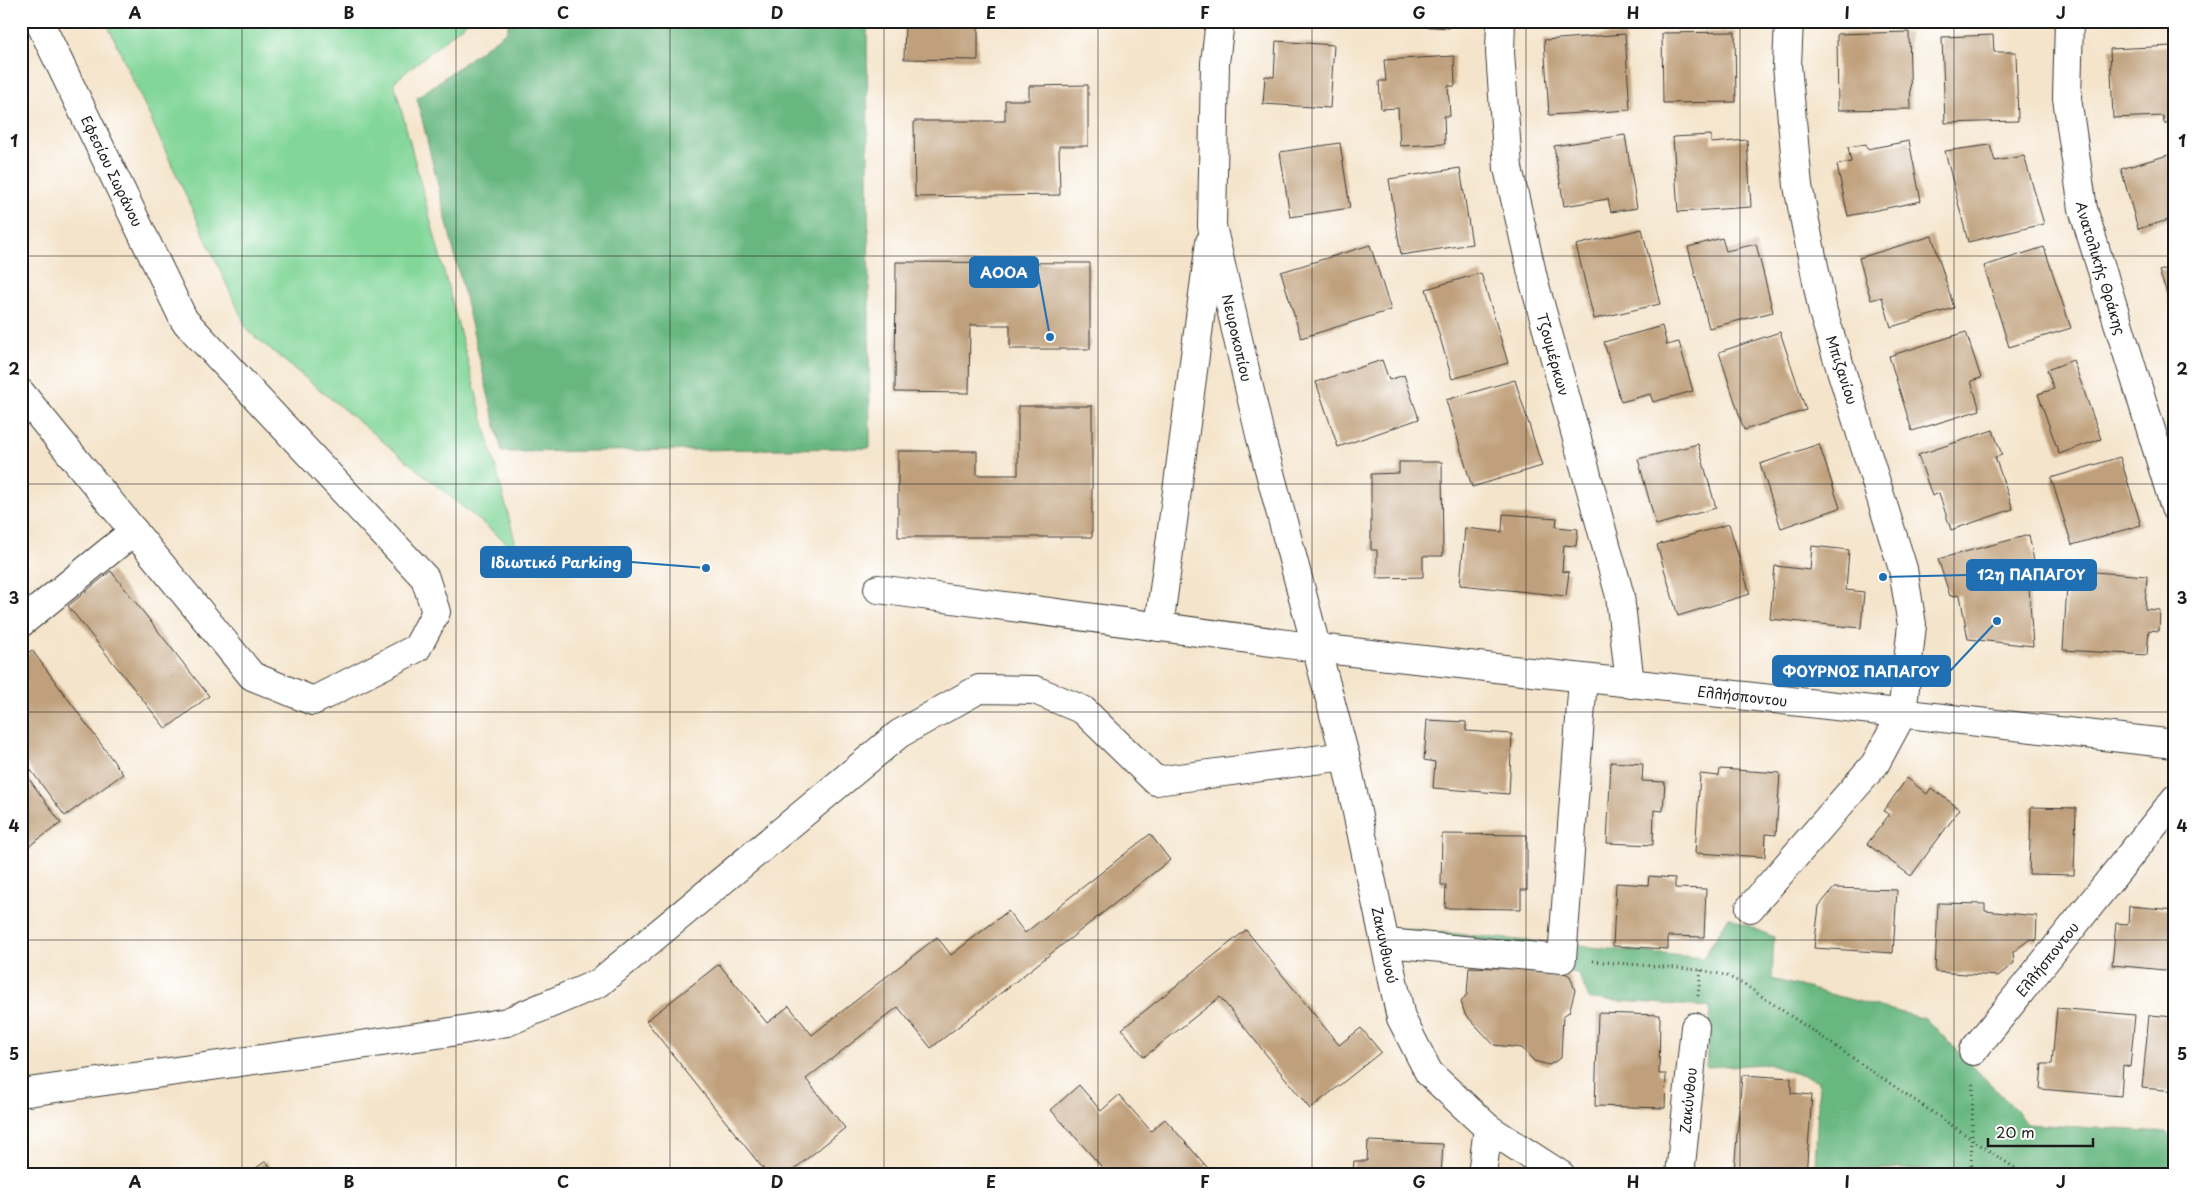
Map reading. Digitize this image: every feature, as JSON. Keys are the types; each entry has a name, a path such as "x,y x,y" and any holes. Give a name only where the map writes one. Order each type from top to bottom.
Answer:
{"street":[{"name":"Εφεσίου Σωράνου","path":"39,21 184,320 424,578 436,612 417,648 313,702 252,676 134,531"},
{"name":"Νευροκοπίου","path":"1220,21 1215,63 1212,226 1260,435 1317,648"},
{"name":"Τζουμέρκων","path":"1501,21 1500,52 1508,168 1534,282 1620,596 1630,684"},
{"name":"Μπιζανίου","path":"1789,21 1787,65 1798,186 1823,312 1903,568 1912,625 1902,714"},
{"name":"Ανατολικής Θράκης","path":"2069,21 2067,98 2083,209 2175,508"},
{"path":"1160,627 1212,226"},
{"path":"21,393 134,531 21,623"},
{"name":"Ελλήσποντου","path":"878,589 1317,648 2175,744"},
{"name":"Ζακυνθινού","path":"1317,648 1345,756 1401,1018 1429,1073 1488,1128 1561,1175"},
{"path":"1386,943 1562,959 1583,679"},
{"path":"21,1093 445,1033 507,1022 599,983 899,734 979,689 1035,690 1083,710 1156,781 1345,756"},
{"path":"1750,908 1875,764 1902,714"},
{"name":"Ελλήσποντου","path":"1973,1051 2175,799"},
{"name":"Ζακύνθου","path":"1680,1175 1695,1027"},
{"path":"1482,1175 1488,1128"}],"path":[{"path":"1562,959 1700,970 1725,975 1745,985 2025,1175"},
{"path":"1971,1175 1973,1051"}],"green space":[{"path":"106,21 468,21 394,82 518,552 248,331"},
{"path":"509,21 867,21 870,448 502,452 417,98 507,31"},
{"path":"1729,917 1774,937 1772,979 1926,1019 2016,1110 2026,1124 2166,1132 2175,1144 2175,1175 1935,1175 1928,1169 1815,1169 1819,1081 1767,1064 1706,1067 1710,1007 1589,999 1578,973 1402,954 1395,928 1703,958"}],"building":[{"path":"905,21 978,21 978,60 904,59"},
{"path":"1382,21 1450,21 1449,28 1382,24"},
{"path":"1735,32 1736,102 1663,103 1662,33"},
{"path":"1909,32 1911,109 1838,110 1837,34"},
{"path":"1625,34 1630,110 1549,115 1544,40"},
{"path":"1993,35 1994,52 2016,52 2018,121 1945,123 1942,37"},
{"path":"1276,41 1334,45 1330,108 1263,104 1265,76 1274,77"},
{"path":"2173,46 2175,53 2175,123 2164,123 2163,116 2113,118 2110,49"},
{"path":"1454,56 1455,86 1448,86 1450,116 1444,116 1445,144 1400,146 1398,108 1381,109 1379,81 1386,81 1384,60"},
{"path":"1088,85 1088,146 1059,146 1060,195 915,197 914,121 1005,121 1005,100 1029,100 1029,86"},
{"path":"1625,135 1637,208 1611,212 1608,199 1564,206 1554,146"},
{"path":"1711,135 1711,143 1747,140 1751,207 1678,212 1673,137"},
{"path":"1909,141 1921,201 1848,216 1837,165 1851,162 1848,147 1866,144 1867,149"},
{"path":"1340,143 1350,208 1290,217 1280,152"},
{"path":"1990,145 1995,161 2024,156 2044,224 1968,242 1945,151"},
{"path":"2175,153 2175,218 2138,229 2121,169"},
{"path":"1460,168 1472,244 1401,255 1389,179"},
{"path":"1642,229 1660,304 1594,319 1576,245"},
{"path":"1932,236 1954,308 1891,327 1882,297 1871,300 1859,258"},
{"path":"1722,238 1726,251 1756,244 1773,312 1709,328 1688,247"},
{"path":"1370,245 1391,310 1301,338 1281,272"},
{"path":"2044,247 2071,328 2009,347 1984,266"},
{"path":"896,262 1090,263 1090,349 1010,349 1010,325 970,325 969,393 895,392"},
{"path":"2175,266 2175,313 2174,313 2159,271"},
{"path":"1481,273 1508,363 1452,379 1426,289"},
{"path":"1662,326 1667,345 1679,342 1693,391 1653,402 1650,394 1621,402 1604,342"},
{"path":"1780,332 1806,410 1744,430 1719,352"},
{"path":"1966,332 1981,378 1971,381 1980,410 1912,431 1889,356"},
{"path":"1382,360 1389,380 1404,375 1419,419 1338,447 1316,382"},
{"path":"2073,360 2101,439 2059,454 2038,394 2054,389 2047,370"},
{"path":"1515,380 1542,466 1472,487 1446,400"},
{"path":"1018,406 1092,406 1092,537 898,537 898,451 977,451 977,475 1018,475"},
{"path":"1993,430 2002,455 1995,457 2013,509 1951,530 1939,493 1932,496 1918,455"},
{"path":"1698,444 1716,508 1656,525 1638,459"},
{"path":"1819,444 1840,508 1781,528 1760,464"},
{"path":"2120,457 2141,525 2072,545 2051,478"},
{"path":"1399,462 1442,462 1443,556 1423,556 1423,577 1377,578 1377,550 1371,550 1371,474 1399,473"},
{"path":"1503,514 1557,518 1556,527 1578,529 1576,546 1564,545 1562,571 1569,572 1566,596 1460,585 1465,528 1502,532"},
{"path":"1729,524 1750,594 1678,616 1657,545"},
{"path":"2029,535 2039,587 2029,587 2033,646 1968,639 1960,595 1950,596 1938,559"},
{"path":"1812,546 1849,550 1846,590 1864,592 1861,628 1770,619 1775,566 1810,570"},
{"path":"2068,570 2147,576 2145,609 2160,610 2159,631 2149,630 2147,655 2063,650"},
{"path":"111,571 209,696 166,729 68,606"},
{"path":"32,650 123,774 65,816 21,757 21,658"},
{"path":"1427,720 1466,722 1466,731 1512,734 1509,794 1433,788 1435,762 1424,760"},
{"path":"1611,762 1643,764 1642,781 1665,782 1663,811 1654,810 1653,845 1607,843"},
{"path":"21,768 61,823 21,852"},
{"path":"1720,769 1780,773 1776,835 1766,834 1765,857 1695,853 1700,774 1719,776"},
{"path":"1907,778 1927,794 1931,788 1960,809 1911,876 1867,844 1889,815 1884,811"},
{"path":"2031,807 2076,808 2074,875 2029,874"},
{"path":"1150,834 1170,860 931,1048 898,1007 806,1079 845,1128 787,1175 768,1175 646,1021 719,964 767,1023 789,1006 812,1035 937,937 951,955 1008,911 1025,933"},
{"path":"1442,834 1527,835 1527,890 1521,890 1521,909 1445,908 1446,885 1441,885"},
{"path":"1649,876 1675,878 1675,888 1706,889 1704,937 1668,936 1668,949 1613,946 1616,883 1648,885"},
{"path":"1834,888 1897,890 1893,953 1814,948 1819,906"},
{"path":"1938,903 1985,904 1985,911 2037,916 2036,941 2030,939 2013,952 2014,963 1998,976 1935,972"},
{"path":"2129,906 2175,910 2175,971 2112,965 2116,923 2128,924"},
{"path":"1246,930 1339,1045 1361,1028 1381,1052 1310,1109 1220,997 1144,1057 1122,1029"},
{"path":"1469,967 1559,970 1570,976 1575,990 1569,1012 1563,1016 1561,1058 1549,1065 1534,1061 1522,1048 1494,1045 1465,1014 1461,1002 1467,994"},
{"path":"2057,1008 2135,1015 2130,1067 2123,1065 2121,1096 2040,1089 2042,1064 2052,1064"},
{"path":"1598,1013 1660,1015 1659,1074 1666,1074 1665,1108 1595,1106"},
{"path":"2149,1015 2175,1017 2175,1091 2142,1088"},
{"path":"1742,1075 1791,1078 1791,1093 1812,1095 1806,1175 1734,1172"},
{"path":"1079,1085 1101,1111 1119,1095 1151,1131 1165,1119 1214,1175 1109,1175 1051,1110"},
{"path":"1368,1141 1443,1144 1441,1175 1353,1175 1354,1161 1367,1161"},
{"path":"266,1161 276,1175 246,1175"}],"place":[{"name":"AOOA","path":"1050,337"},
{"name":"Ιδιωτικό Parking","path":"706,568"},
{"name":"12η ΠΑΠΑΓΟΥ","path":"1883,577"},
{"name":"ΦΟΥΡΝΟΣ ΠΑΠΑΓΟΥ","path":"1997,621"}]}
